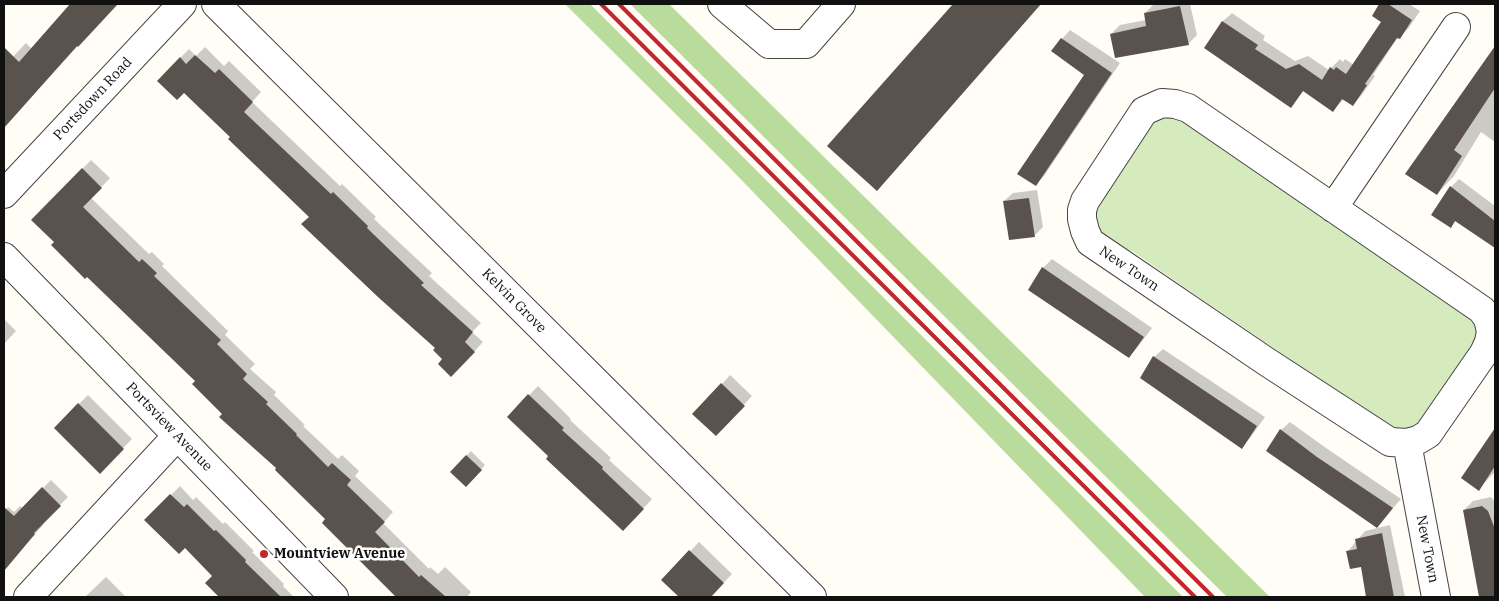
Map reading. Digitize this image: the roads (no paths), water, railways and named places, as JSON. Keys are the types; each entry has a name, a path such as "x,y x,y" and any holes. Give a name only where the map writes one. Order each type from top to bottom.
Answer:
{"street":[{"name":"Portsdown Road","path":"4,194 182,4"},
{"name":"Kelvin Grove","path":"216,4 812,597"},
{"path":"722,4 769,44 806,44 841,4"},
{"path":"1333,208 1456,27"},
{"name":"New Town","path":"1162,104 1175,104 1188,108 1333,208 1482,310 1488,319 1491,331 1484,353 1428,434 1418,440 1407,443 1390,442 1267,362 1090,242 1085,231 1082,210 1085,201 1144,111 1162,104"},
{"name":"Portsview Avenue","path":"4,258 334,597"},
{"path":"28,597 177,436"},
{"name":"New Town","path":"1407,443 1436,597"}],"railway":[{"path":"601,4 1195,597"},
{"path":"619,4 1213,597"}],"place":[{"name":"Mountview Avenue","path":"264,554"}]}
